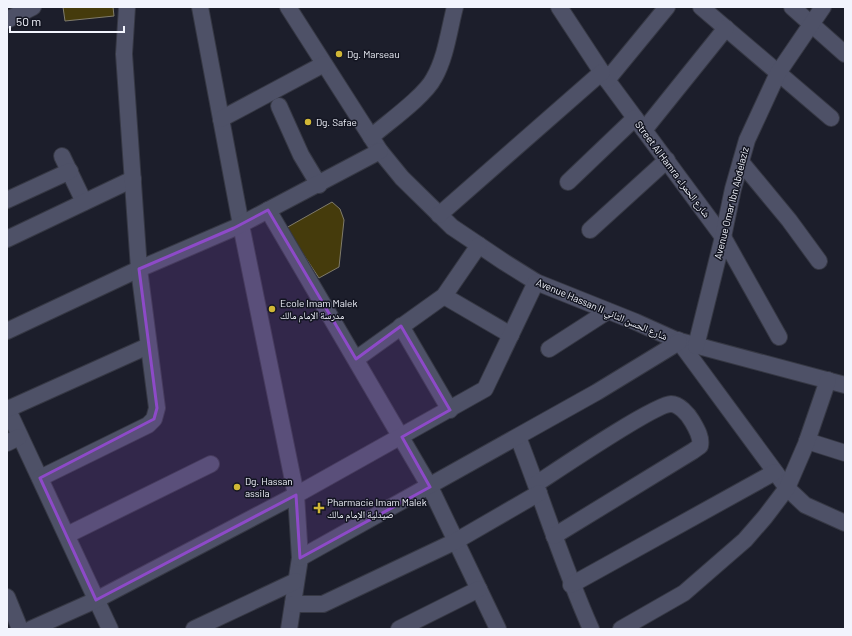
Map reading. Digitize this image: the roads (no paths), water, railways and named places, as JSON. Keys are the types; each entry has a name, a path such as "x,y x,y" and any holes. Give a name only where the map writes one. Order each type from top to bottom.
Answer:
{"street":[{"path":"7,20 31,7"},
{"path":"40,478 148,425 154,419 156,408 139,269 132,179 124,54 127,7"},
{"path":"200,7 241,225 296,495 300,558 289,629"},
{"name":"Avenue Hassan II شارع الحسن الثاني","path":"288,7 380,151 419,196 452,227 536,282 679,341 845,385"},
{"path":"371,137 427,89 434,79 441,62 455,7"},
{"name":"Street Al Hamra شارع الحمراء","path":"559,7 604,76 723,237 779,337"},
{"path":"439,215 604,76 667,7"},
{"path":"701,7 832,118"},
{"path":"792,7 812,23 845,54"},
{"name":"Avenue Omar Ibn Abdelaziz","path":"696,346 723,237 733,189 747,140 778,73 824,7"},
{"path":"568,182 640,124 726,28"},
{"path":"221,118 324,64"},
{"path":"279,106 301,155 319,185"},
{"path":"7,331 139,269 241,225 319,185 380,151"},
{"path":"62,156 84,202"},
{"path":"590,230 667,160"},
{"path":"741,162 789,220 819,260"},
{"path":"7,200 70,171"},
{"path":"7,240 132,179"},
{"path":"268,210 430,487 498,629"},
{"path":"356,359 444,296 479,245"},
{"path":"31,629 96,600 296,495 402,437 485,389 536,282"},
{"path":"444,296 511,335"},
{"path":"549,349 608,311"},
{"path":"401,326 450,410"},
{"path":"300,558 518,437 679,341 787,488 805,505 845,523"},
{"path":"110,629 40,478 13,440 7,409 148,346"},
{"path":"621,629 684,593 745,540 787,488 808,440 828,380"},
{"path":"293,604 323,604 456,541 642,418 669,404 674,404 686,413 699,435 700,446 554,536"},
{"path":"518,437 538,488 571,585 591,629"},
{"path":"808,440 845,453"},
{"path":"67,535 211,464"},
{"path":"571,585 775,472"},
{"path":"194,629 296,581"},
{"path":"399,629 479,589"},
{"path":"7,597 20,629"}],"place":[{"name":"Dg. Marseau","path":"339,54"},
{"name":"Dg. Safae","path":"308,122"},
{"name":"Ecole Imam Malek مدرسة الإمام مالك","path":"272,309"},
{"name":"Dg. Hassan assila","path":"237,487"},
{"name":"Pharmacie Imam Malek صيدلية الإمام مالك","path":"319,508"}]}
